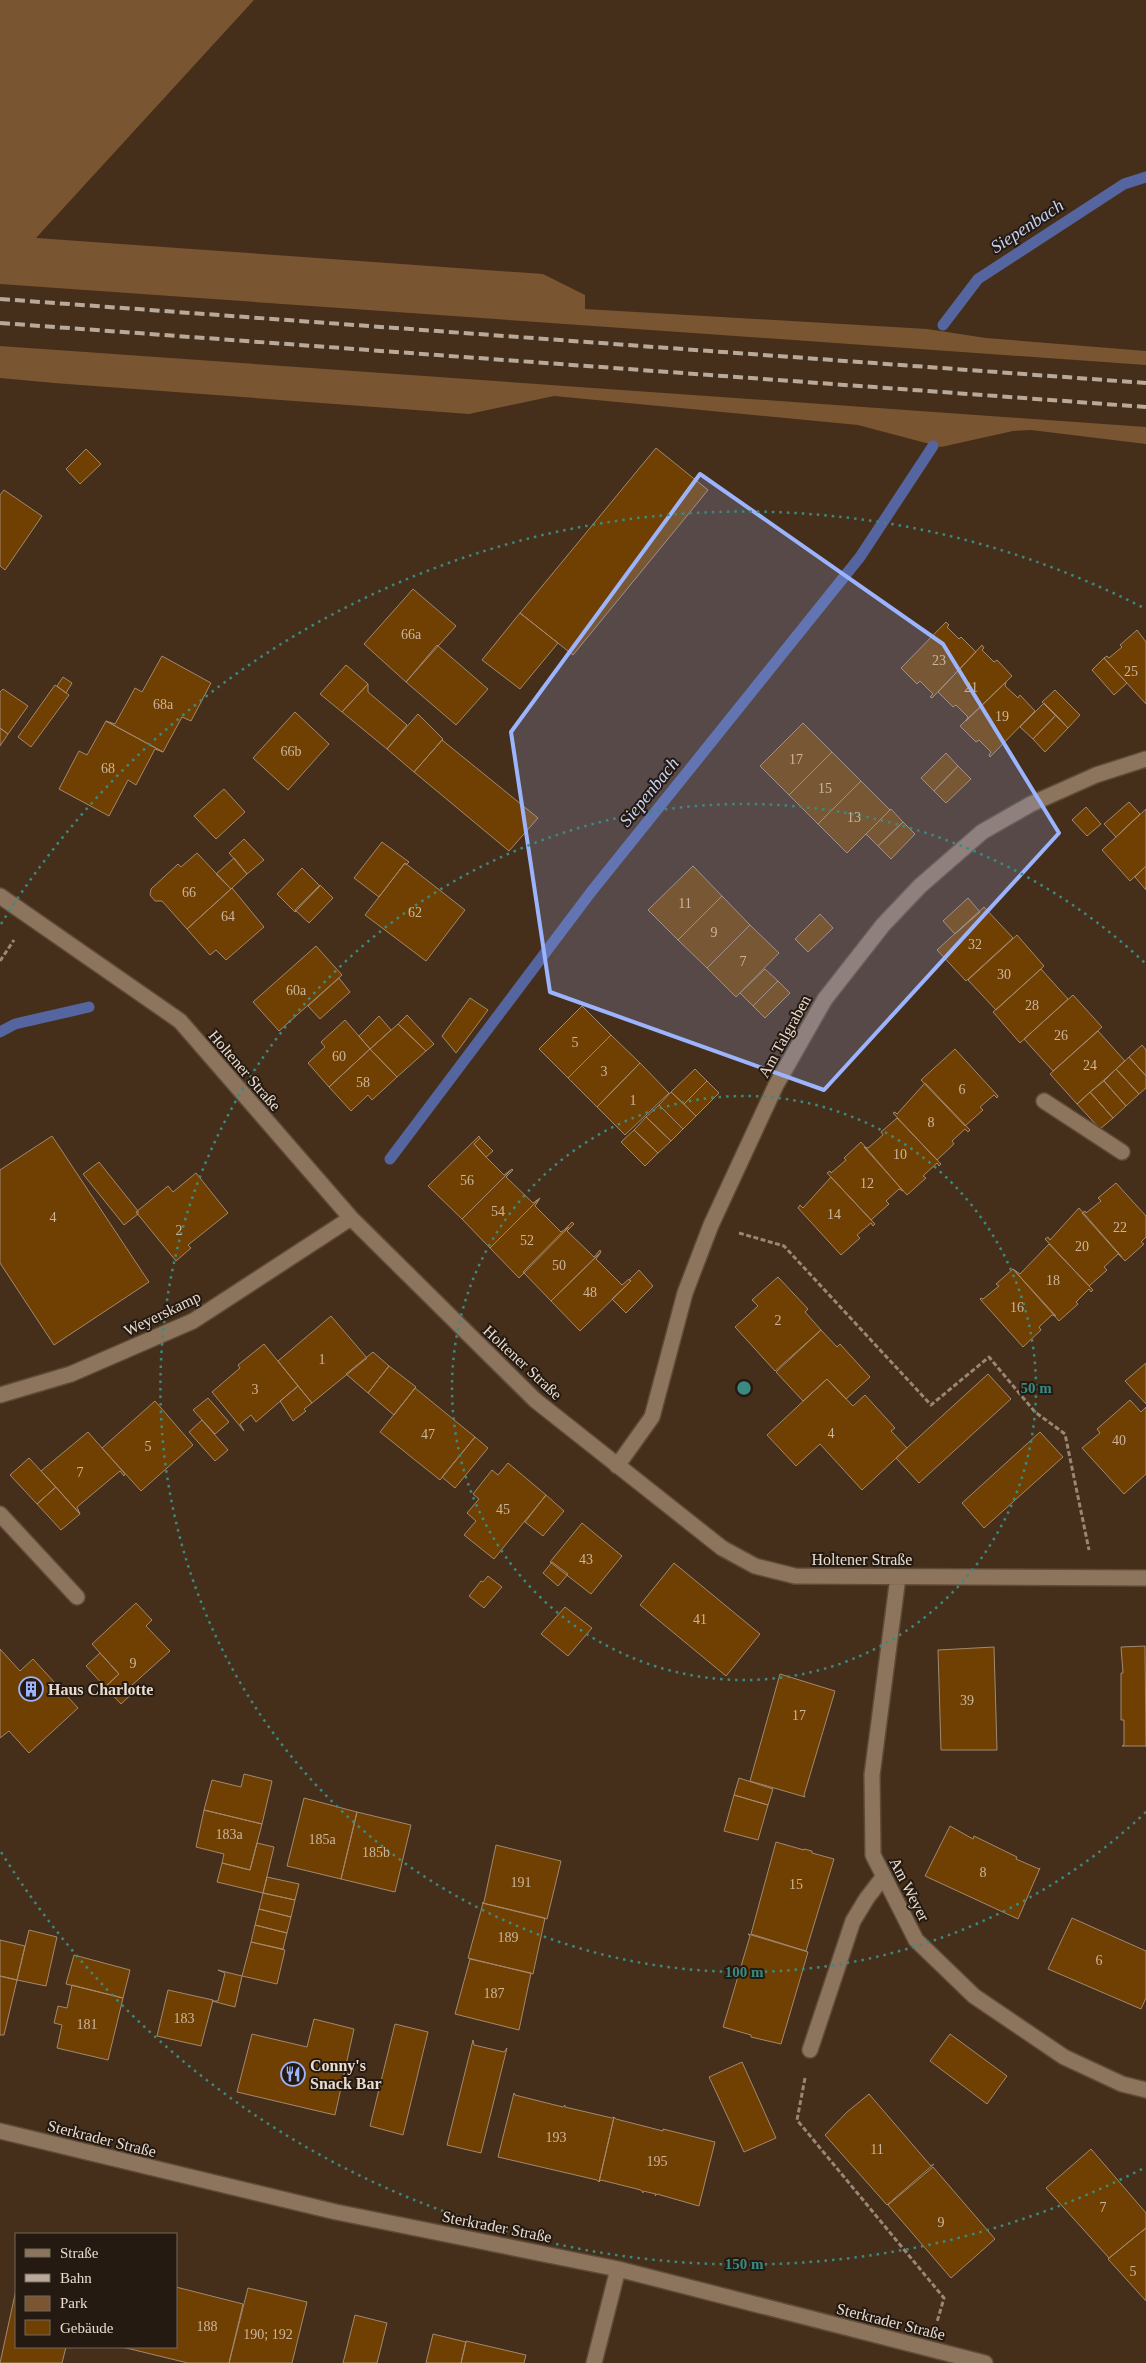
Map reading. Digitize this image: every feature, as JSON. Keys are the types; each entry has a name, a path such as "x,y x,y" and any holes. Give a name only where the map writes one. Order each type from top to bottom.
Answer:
{"street":[{"name":"Am Talgraben","path":"617,1466 652,1417 685,1293 711,1224 776,1085 825,999 883,925 920,886 982,832 1031,804 1096,775 1146,758"},
{"name":"Holtener Straße","path":"0,896 180,1021 351,1218 535,1400 722,1548 755,1566 795,1576 1146,1578"},
{"path":"1044,1101 1122,1152"},
{"name":"Weyerskamp","path":"0,1395 71,1374 193,1321 351,1218"},
{"path":"0,1514 77,1597"},
{"name":"Am Weyer","path":"898,1577 872,1774 873,1855 916,1940 974,1996 1064,2057 1122,2084 1146,2090"},
{"path":"810,2050 853,1921 884,1876"},
{"name":"Sterkrader Straße","path":"0,2131 336,2212 618,2269 985,2363"},
{"path":"594,2363 618,2269"}],"path":[{"path":"711,1224 784,1246 931,1405 989,1357 1036,1412 1065,1434 1095,1578"},
{"path":"810,2050 797,2120 944,2298 929,2349"}],"highlighted area":[{"path":"700,474 943,644 1059,833 824,1090 550,992 511,732"}],"green space":[{"path":"0,0 254,0 36,238 543,274 585,295 585,309 927,329 986,338 1146,351 1146,365 0,284"},
{"path":"0,346 1146,427 1146,444 1031,430 1013,431 941,447 858,425 554,396 469,414 54,383 0,378"}],"building":[{"path":"656,448 708,490 573,655 520,613"},
{"path":"86,449 101,464 80,484 66,469"},
{"path":"4,490 42,516 5,570 0,566 0,495"},
{"path":"413,589 456,626 406,682 364,644"},
{"path":"520,613 558,643 520,689 482,660"},
{"path":"946,622 949,625 947,627 959,639 961,637 976,652 932,698 930,697 933,694 920,681 917,684 901,668"},
{"path":"1137,630 1146,642 1146,704 1104,658 1107,656 1109,658 1122,647 1120,645"},
{"path":"437,645 488,689 456,725 406,682"},
{"path":"982,645 984,648 982,650 994,662 997,660 1012,676 966,721 968,717 956,705 953,707 938,692"},
{"path":"162,656 211,683 191,721 182,717 163,752 106,721 115,724 135,688 142,692"},
{"path":"1104,658 1127,683 1114,695 1092,670"},
{"path":"346,665 368,684 342,712 320,694"},
{"path":"63,677 72,683 66,693 57,686"},
{"path":"1006,682 1005,686 1018,698 1020,695 1035,711 990,757 991,752 979,740 976,742 960,726"},
{"path":"368,684 368,692 407,725 387,749 342,712"},
{"path":"55,685 69,695 31,747 18,737"},
{"path":"3,689 28,706 8,734 0,728 0,692"},
{"path":"1055,690 1080,715 1068,728 1042,702"},
{"path":"1044,703 1056,715 1033,739 1020,727"},
{"path":"295,712 329,744 288,790 253,758"},
{"path":"418,714 443,739 414,772 387,749"},
{"path":"1056,715 1068,728 1045,752 1033,739"},
{"path":"106,721 163,752 155,749 136,785 128,780 109,816 59,789 79,751 87,755"},
{"path":"803,723 832,752 789,795 760,766"},
{"path":"0,728 8,734 0,746"},
{"path":"442,740 538,818 509,851 414,772"},
{"path":"832,752 861,781 818,824 789,795"},
{"path":"946,753 958,766 934,791 921,778"},
{"path":"958,766 971,779 946,803 934,791"},
{"path":"861,781 890,810 847,853 818,824"},
{"path":"224,789 245,812 216,839 194,816"},
{"path":"1129,802 1140,814 1116,837 1104,824"},
{"path":"1086,807 1101,824 1087,836 1072,820"},
{"path":"891,809 903,822 878,846 866,834"},
{"path":"1146,809 1146,866 1130,881 1102,850"},
{"path":"903,822 915,834 891,859 878,846"},
{"path":"244,839 264,860 247,874 229,853"},
{"path":"382,842 409,862 406,865 405,863 379,897 354,878"},
{"path":"197,853 231,889 187,929 162,901 155,901 150,895 151,889 178,864 181,867"},
{"path":"234,858 247,874 231,889 216,874"},
{"path":"405,863 465,910 426,961 365,915"},
{"path":"693,866 722,896 678,940 648,910"},
{"path":"1146,866 1146,890 1135,877"},
{"path":"302,868 320,886 295,912 277,894"},
{"path":"320,885 333,898 309,923 295,910"},
{"path":"232,888 264,927 226,960 216,950 210,955 187,929"},
{"path":"722,896 750,925 707,968 678,940"},
{"path":"968,898 980,912 955,934 943,921"},
{"path":"984,907 1013,938 966,981 937,950"},
{"path":"820,914 833,928 808,952 795,939"},
{"path":"750,925 779,953 736,997 707,968"},
{"path":"1017,935 1044,966 996,1010 968,980"},
{"path":"316,946 342,975 279,1031 253,1002"},
{"path":"765,969 778,981 753,1006 740,993"},
{"path":"1041,969 1068,999 1020,1043 993,1012"},
{"path":"339,978 350,992 320,1019 308,1006"},
{"path":"778,981 790,993 765,1018 753,1006"},
{"path":"1073,995 1102,1027 1053,1071 1024,1039"},
{"path":"470,998 488,1010 456,1053 442,1036"},
{"path":"582,1006 611,1035 568,1078 539,1049"},
{"path":"407,1015 434,1044 426,1051 398,1024"},
{"path":"379,1016 391,1030 370,1049 359,1036"},
{"path":"345,1020 370,1049 329,1087 308,1063 325,1047 321,1042"},
{"path":"398,1024 426,1051 397,1077 370,1049"},
{"path":"1098,1031 1125,1061 1077,1104 1050,1074"},
{"path":"611,1035 640,1063 597,1107 568,1078"},
{"path":"1142,1045 1146,1050 1146,1076 1129,1057"},
{"path":"370,1049 397,1077 372,1100 368,1095 351,1111 329,1087"},
{"path":"955,1049 998,1096 997,1098 994,1095 980,1107 983,1110 965,1126 921,1080"},
{"path":"1129,1057 1146,1076 1146,1088 1139,1094 1116,1069"},
{"path":"640,1063 669,1093 625,1135 597,1107"},
{"path":"695,1069 707,1081 684,1104 671,1092"},
{"path":"1116,1069 1139,1094 1126,1106 1104,1081"},
{"path":"707,1081 719,1093 696,1116 684,1104"},
{"path":"1104,1081 1126,1106 1113,1118 1090,1092"},
{"path":"925,1083 970,1130 968,1132 965,1129 952,1141 954,1144 937,1160 893,1113 897,1114"},
{"path":"671,1092 696,1116 683,1129 659,1105"},
{"path":"1090,1092 1113,1118 1100,1129 1077,1104"},
{"path":"659,1105 683,1129 671,1141 646,1117"},
{"path":"646,1117 671,1141 658,1153 634,1130"},
{"path":"897,1118 941,1164 939,1166 937,1163 923,1176 926,1178 907,1195 864,1147 868,1148 883,1135 881,1132"},
{"path":"634,1130 658,1153 645,1166 621,1142"},
{"path":"52,1136 149,1282 54,1345 0,1263 0,1170"},
{"path":"479,1136 480,1138 474,1144 504,1175 512,1169 462,1219 428,1186"},
{"path":"480,1138 493,1151 486,1157 474,1144"},
{"path":"861,1142 903,1191 899,1189 886,1201 889,1204 871,1220 827,1173 830,1171 831,1173 846,1160 844,1158"},
{"path":"99,1162 138,1211 138,1214 124,1225 83,1174"},
{"path":"512,1169 506,1177 533,1203 540,1198 490,1248 462,1219"},
{"path":"196,1173 228,1213 188,1245 191,1248 176,1261 136,1212 168,1186 173,1192"},
{"path":"831,1177 875,1224 873,1226 871,1223 857,1235 860,1238 841,1255 798,1208 800,1205 803,1208"},
{"path":"1116,1183 1146,1216 1146,1237 1141,1242 1144,1244 1125,1261 1082,1213 1085,1211 1086,1213 1101,1201 1098,1198"},
{"path":"540,1198 535,1206 561,1232 569,1227 519,1278 490,1248"},
{"path":"1079,1208 1122,1257 1118,1254 1104,1267 1107,1270 1089,1286 1045,1239 1048,1237 1050,1240"},
{"path":"572,1222 574,1224 567,1231 594,1257 600,1250 601,1252 551,1301 523,1272"},
{"path":"1049,1244 1093,1290 1091,1292 1089,1289 1076,1302 1078,1304 1059,1321 1013,1269 1020,1274"},
{"path":"601,1252 596,1259 622,1285 629,1279 631,1281 580,1331 551,1301"},
{"path":"1013,1269 1056,1316 1052,1315 1039,1327 1041,1330 1023,1347 980,1299 983,1299 999,1286 996,1284"},
{"path":"639,1270 653,1286 626,1313 612,1299 631,1281 629,1280"},
{"path":"778,1277 808,1309 805,1312 821,1330 775,1371 735,1327 758,1306 752,1300"},
{"path":"331,1316 367,1358 312,1403 278,1361"},
{"path":"821,1330 837,1347 840,1344 870,1377 846,1399 827,1379 803,1401 776,1372"},
{"path":"264,1344 298,1386 256,1422 251,1415 240,1424 244,1431 212,1392 240,1368 238,1365"},
{"path":"373,1352 389,1366 368,1393 346,1374"},
{"path":"1146,1363 1146,1404 1125,1381"},
{"path":"389,1366 416,1387 394,1415 368,1393"},
{"path":"988,1374 1011,1399 919,1483 896,1458"},
{"path":"827,1379 853,1406 865,1395 895,1428 891,1431 907,1448 862,1490 820,1444 796,1466 767,1435"},
{"path":"298,1386 312,1403 304,1409 306,1411 293,1421 280,1401"},
{"path":"415,1388 475,1437 440,1480 380,1432"},
{"path":"208,1398 229,1422 215,1434 193,1410"},
{"path":"1130,1400 1141,1412 1146,1407 1146,1474 1124,1494 1082,1448 1100,1433 1097,1429"},
{"path":"155,1401 193,1445 141,1491 102,1448"},
{"path":"202,1420 228,1450 215,1461 189,1432"},
{"path":"88,1432 125,1474 124,1476 120,1471 77,1507 80,1514 41,1471"},
{"path":"1040,1432 1063,1457 984,1528 962,1503"},
{"path":"475,1437 488,1448 455,1488 442,1477"},
{"path":"29,1458 56,1487 37,1504 10,1475"},
{"path":"508,1463 546,1495 494,1559 464,1535 476,1521 467,1513 479,1499 473,1494 492,1470 498,1475"},
{"path":"56,1487 80,1514 61,1530 37,1504"},
{"path":"546,1495 564,1511 543,1536 525,1522"},
{"path":"582,1523 622,1556 591,1594 550,1562"},
{"path":"552,1562 568,1574 558,1586 543,1573"},
{"path":"674,1563 760,1634 726,1676 640,1605"},
{"path":"488,1576 502,1587 484,1608 469,1596 481,1581 483,1582"},
{"path":"136,1603 152,1620 146,1626 170,1651 131,1686 136,1690 121,1704 105,1687 119,1674 92,1644"},
{"path":"565,1607 592,1628 568,1656 541,1634"},
{"path":"1145,1646 1146,1746 1122,1746 1124,1745 1124,1720 1121,1720 1121,1673 1123,1673 1121,1647"},
{"path":"994,1647 997,1750 941,1750 938,1650"},
{"name":"Haus Charlotte","path":"0,1649 20,1671 33,1659 78,1708 29,1753 9,1731 0,1738"},
{"path":"100,1653 119,1674 105,1687 86,1666"},
{"path":"780,1674 835,1691 804,1795 805,1797 750,1781"},
{"path":"244,1774 272,1781 262,1824 204,1810 212,1780 241,1787"},
{"path":"739,1778 773,1789 768,1805 734,1795"},
{"path":"734,1795 768,1805 758,1840 724,1831"},
{"path":"304,1798 357,1812 341,1879 287,1866"},
{"path":"204,1810 262,1824 250,1870 222,1863 224,1854 196,1847"},
{"path":"357,1812 411,1825 395,1892 341,1879"},
{"path":"950,1826 973,1839 974,1836 1017,1857 1016,1859 1040,1868 1018,1919 925,1876"},
{"path":"776,1842 834,1859 806,1951 751,1934"},
{"path":"257,1843 274,1847 263,1893 217,1882 222,1863 250,1870"},
{"path":"496,1845 561,1861 547,1919 482,1903 484,1902"},
{"path":"267,1877 299,1884 295,1900 263,1893"},
{"path":"263,1893 295,1900 291,1917 259,1909"},
{"path":"483,1903 545,1918 533,1974 468,1958"},
{"path":"259,1909 291,1917 287,1933 255,1925"},
{"path":"1072,1918 1146,1951 1146,1998 1141,2009 1048,1969"},
{"path":"255,1925 287,1933 283,1949 251,1942"},
{"path":"29,1930 57,1937 46,1986 17,1980"},
{"path":"748,1934 808,1952 781,2044 751,2037 751,2035 723,2027 750,1936"},
{"path":"0,1940 25,1946 17,1980 0,1976"},
{"path":"251,1942 285,1950 277,1984 242,1976"},
{"path":"74,1955 130,1970 123,1998 66,1984"},
{"path":"470,1959 531,1973 519,2030 455,2014"},
{"path":"218,1970 242,1976 235,2007 212,2001 218,2001 225,1973"},
{"path":"0,1976 17,1980 4,2035 0,2035"},
{"path":"72,1985 123,1998 108,2060 57,2048 62,2025 54,2023 58,2006 67,2008"},
{"path":"168,1990 213,2000 201,2046 157,2036"},
{"name":"Conny's Snack Bar","path":"314,2019 354,2029 335,2115 237,2092 252,2034 307,2047"},
{"path":"395,2024 428,2032 403,2135 370,2126"},
{"path":"950,2034 1007,2076 987,2104 930,2061"},
{"path":"473,2040 474,2045 504,2052 507,2048 481,2153 447,2145"},
{"path":"742,2062 776,2138 744,2152 709,2077"},
{"path":"514,2093 515,2095 563,2107 565,2105 565,2107 614,2117 599,2182 498,2157"},
{"path":"869,2094 931,2166 934,2164 887,2205 825,2135 847,2112"},
{"path":"614,2117 663,2131 663,2129 715,2142 699,2206 657,2194 655,2196 656,2194 643,2191 643,2193 641,2190 601,2180 599,2182"},
{"path":"1091,2149 1146,2213 1146,2228 1109,2258 1046,2188"},
{"path":"933,2167 995,2239 951,2278 888,2205"},
{"path":"1146,2228 1146,2301 1108,2259"},
{"path":"178,2288 243,2304 229,2363 188,2363 126,2348 178,2348"},
{"path":"248,2288 307,2302 292,2363 229,2363"},
{"path":"15,2295 15,2348 66,2348 62,2363 0,2363"},
{"path":"355,2315 387,2323 377,2363 343,2363"},
{"path":"433,2334 466,2342 461,2363 426,2363"},
{"path":"466,2341 526,2355 524,2363 461,2363"}],"waterway":[{"name":"Siepenbach","path":"943,325 978,279 1124,184 1146,177"},
{"name":"Siepenbach","path":"390,1159 591,892 860,557 933,446"},
{"name":"Siepenbach","path":"0,1032 15,1024 89,1007"}],"railway":[{"path":"0,299 1146,383"},
{"path":"0,323 1146,407"}],"place":[{"name":"Haus Charlotte","path":"31,1689"},
{"name":"Conny's Snack Bar","path":"293,2074"}]}
